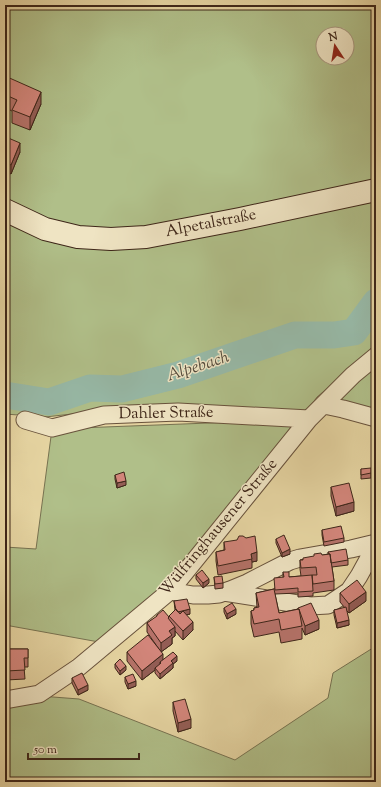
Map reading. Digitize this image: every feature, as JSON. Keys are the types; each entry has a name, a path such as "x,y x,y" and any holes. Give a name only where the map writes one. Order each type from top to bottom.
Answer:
{"main road":[{"name":"Alpetalstraße","path":"5,210 45,229 78,237 111,239 146,237 376,190"}],"street":[{"name":"Wülfringhausener Straße","path":"5,700 39,694 79,667 170,591 309,419 353,375 376,356"},
{"path":"324,405 376,418"},
{"name":"Dahler Straße","path":"25,420 52,428 104,415 178,412 309,419"},
{"path":"170,591 193,596 224,592 247,583 290,561 376,544"},
{"path":"224,592 310,606 328,605 349,591 376,544"}],"green space":[{"path":"5,5 376,5 376,182 157,228 66,228 5,203"},
{"path":"376,197 376,348 317,397 305,414 117,409 45,417 5,414 5,219 54,243 105,248"},
{"path":"376,364 376,412 338,402 340,396"},
{"path":"288,420 293,429 192,554 166,583 99,642 5,625 5,547 36,549 52,429"},
{"path":"376,646 376,782 5,782 5,702 40,696 79,699 235,760 328,698 333,673"}],"building":[{"path":"5,76 41,92 30,117 12,110 17,100 8,96 6,100 5,99"},
{"path":"6,137 20,143 11,165 5,162"},
{"path":"371,468 371,473 361,475 361,469"},
{"path":"124,472 126,481 117,483 115,475"},
{"path":"349,483 354,502 336,507 331,487"},
{"path":"341,526 344,538 324,542 322,530"},
{"path":"284,535 290,549 282,553 276,539"},
{"path":"239,536 246,538 255,536 257,552 251,554 252,559 218,566 216,552 225,550 224,542 237,540"},
{"path":"346,549 348,560 331,563 330,554 328,552"},
{"path":"321,553 322,555 330,554 334,581 313,584 312,575 317,575 316,567 301,568 300,560 314,556 314,554"},
{"path":"202,570 209,579 203,583 196,575"},
{"path":"283,572 289,572 289,577 312,575 313,591 298,592 298,588 275,590 274,578 284,577"},
{"path":"222,576 223,583 215,584 214,577"},
{"path":"357,580 366,592 349,604 340,593"},
{"path":"274,589 279,613 299,609 302,626 281,630 279,619 254,624 251,611 254,610 254,608 259,607 256,593"},
{"path":"187,599 190,609 178,612 174,601"},
{"path":"232,603 236,609 227,614 224,608"},
{"path":"311,603 319,620 305,626 298,608"},
{"path":"346,607 349,620 337,623 334,610"},
{"path":"176,609 180,614 183,611 193,622 183,631 169,616"},
{"path":"163,610 175,627 169,631 172,635 161,643 147,623"},
{"path":"148,635 163,654 142,671 127,652"},
{"path":"6,649 28,649 28,658 24,658 25,670 6,671"},
{"path":"173,652 177,656 171,661 173,663 160,674 155,668"},
{"path":"120,659 126,666 120,671 115,664"},
{"path":"82,673 88,685 78,690 72,678"},
{"path":"133,674 136,681 128,684 125,677"},
{"path":"185,699 191,719 178,723 173,702"}],"waterway":[{"name":"Alpebach","path":"5,395 49,402 90,388 122,389 178,375 295,335 334,335 354,332 376,302"}]}
